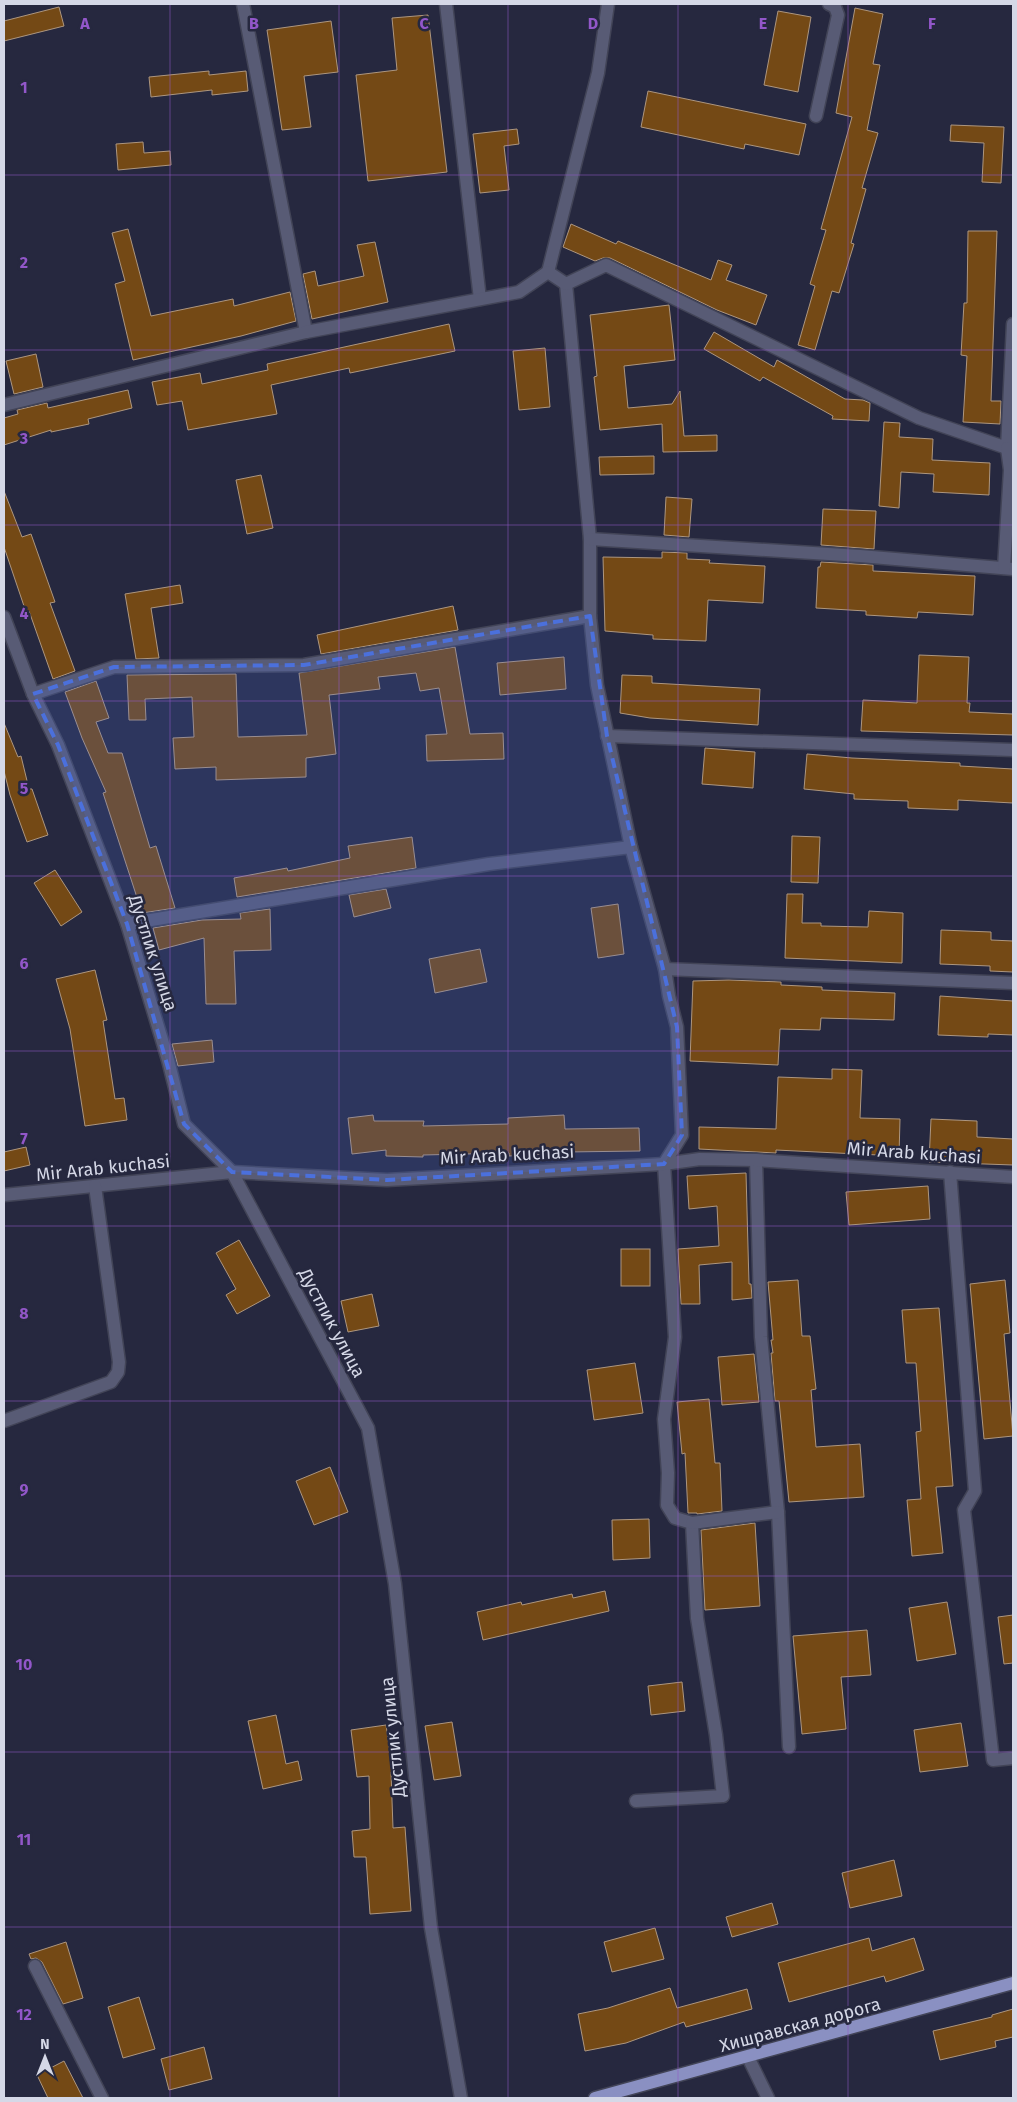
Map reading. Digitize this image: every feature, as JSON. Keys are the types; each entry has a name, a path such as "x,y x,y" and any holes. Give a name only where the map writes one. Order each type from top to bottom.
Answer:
{"main road":[{"name":"Хишравская дорога","path":"595,2098 1013,1983"}],"street":[{"path":"243,4 306,332"},
{"path":"446,4 480,299"},
{"path":"4,405 306,332 519,292 548,272 598,74 608,4"},
{"path":"816,116 838,15 835,7 829,4"},
{"path":"566,284 606,266 918,418 1007,448"},
{"path":"548,272 566,284"},
{"path":"566,284 590,539 590,616 597,685 631,847 665,969 669,996 677,1027 682,1135 664,1164 675,1337 664,1419 668,1473 667,1505 675,1518 692,1524 778,1512"},
{"path":"590,539 860,556 1008,568 1010,470 1007,448 1013,324"},
{"path":"33,694 114,667 304,665 590,616"},
{"name":"Дустлик улица","path":"4,618 33,694 58,745 127,924 168,1060 184,1124 232,1172 368,1428 394,1584 431,1928 460,2098"},
{"path":"607,736 1013,750"},
{"path":"127,924 489,864 631,847"},
{"path":"665,969 1013,983"},
{"name":"Mir Arab kuchasi","path":"4,1195 232,1172 387,1180 664,1164 700,1159 756,1160 1013,1177"},
{"path":"756,1160 761,1337 778,1512 788,1747"},
{"path":"950,1172 975,1492 964,1510 993,1760 1013,1758"},
{"path":"4,1421 111,1382 118,1372 119,1362 95,1186"},
{"path":"636,1801 723,1796 698,1618 692,1524"},
{"path":"35,1966 102,2098"},
{"path":"748,2057 768,2098"}],"highlighted area":[{"path":"590,616 607,736 677,1027 682,1135 664,1164 387,1180 232,1172 184,1124 127,924 58,745 33,694 114,667 304,665"}],"building":[{"path":"59,7 64,26 4,41 4,21"},
{"path":"855,8 883,14 873,64 880,65 867,130 878,133 862,188 866,189 851,243 854,244 839,293 832,291 815,350 798,345 815,286 810,284 826,230 821,229 852,117 836,113"},
{"path":"778,11 811,17 798,92 764,85"},
{"path":"428,15 447,172 368,181 356,75 397,70 392,18"},
{"path":"331,21 338,72 304,76 311,127 282,130 267,30"},
{"path":"209,71 209,75 246,71 248,91 212,95 212,90 151,97 149,77"},
{"path":"648,91 806,124 799,155 745,144 744,149 641,127"},
{"path":"951,125 1004,127 1001,183 982,182 984,143 950,141"},
{"path":"517,129 519,144 504,146 509,190 480,193 473,134"},
{"path":"143,142 144,153 170,151 171,165 118,170 116,144"},
{"path":"571,224 616,244 618,241 711,280 718,260 732,265 726,280 767,295 756,325 717,310 610,258 595,261 563,247"},
{"path":"128,229 151,316 233,299 234,306 290,292 296,321 241,336 133,360 115,284 125,281 112,233"},
{"path":"968,231 997,231 991,401 1001,401 1000,424 963,422 967,356 961,355 964,303 967,303"},
{"path":"375,242 388,302 312,319 303,274 315,271 318,286 364,276 357,245"},
{"path":"669,305 675,360 624,366 628,408 672,404 680,391 684,436 717,435 717,451 663,452 662,424 600,430 594,377 597,376 590,315"},
{"path":"449,324 455,351 350,373 349,368 271,385 277,414 188,430 182,401 157,405 152,382 200,373 202,384 268,370 267,364"},
{"path":"714,332 774,367 777,360 845,399 863,400 870,403 869,421 832,419 833,416 763,377 760,381 704,349"},
{"path":"545,348 550,407 519,410 513,351"},
{"path":"36,354 43,387 14,394 6,361"},
{"path":"128,390 132,408 88,419 89,424 51,432 51,430 4,445 4,418 18,414 17,410 47,403 48,408"},
{"path":"884,422 900,423 899,437 933,439 932,460 990,463 989,495 933,492 934,474 901,472 899,508 879,506"},
{"path":"654,456 654,474 600,475 599,457"},
{"path":"261,475 273,528 247,534 236,480"},
{"path":"4,491 22,537 31,534 55,602 50,603 75,671 53,679 29,611 26,612 4,547"},
{"path":"666,497 692,499 689,537 664,535"},
{"path":"823,509 876,511 874,549 821,545"},
{"path":"662,552 687,553 687,559 710,560 709,563 765,566 763,603 708,600 706,641 653,639 653,635 605,631 603,557 662,558"},
{"path":"821,562 873,565 873,571 975,576 973,615 918,612 917,618 866,615 866,611 816,608 818,567 820,567"},
{"path":"180,585 183,603 151,608 159,658 136,659 125,594"},
{"path":"453,606 458,630 321,654 317,635"},
{"path":"455,647 470,734 503,733 504,759 427,761 426,735 447,734 439,688 420,691 416,673 378,677 380,689 329,695 336,754 306,758 306,777 216,780 216,767 175,769 173,738 194,737 192,697 145,699 146,720 129,720 127,675 236,674 238,737 307,735 299,673"},
{"path":"919,655 969,657 967,703 970,703 969,712 1013,714 1013,735 861,731 863,700 917,703"},
{"path":"564,657 566,689 500,695 497,663"},
{"path":"622,675 652,676 652,683 760,689 758,725 650,718 620,713"},
{"path":"96,681 109,718 96,722 108,753 122,753 150,848 156,846 175,908 142,913 103,793 106,792 82,738 65,692"},
{"path":"4,723 18,757 21,756 29,789 32,789 48,835 27,842 10,795 4,771"},
{"path":"705,748 755,752 753,788 702,784"},
{"path":"807,754 960,763 960,766 1013,769 1013,803 958,800 958,810 908,808 908,801 854,799 854,794 804,789"},
{"path":"792,836 820,837 818,883 791,882"},
{"path":"412,837 416,868 237,897 234,878 287,868 288,871 350,858 348,846"},
{"path":"55,870 82,912 61,926 34,883"},
{"path":"386,889 391,908 354,917 349,895"},
{"path":"787,894 803,894 802,923 821,923 821,926 868,927 869,911 903,913 902,963 785,958"},
{"path":"618,904 624,954 598,958 591,908"},
{"path":"270,909 271,950 234,951 236,1004 206,1004 204,938 159,950 153,928 202,920 241,919 240,913"},
{"path":"941,930 991,932 991,940 1013,941 1013,972 990,971 990,966 940,964"},
{"path":"480,949 487,982 435,993 429,959"},
{"path":"95,970 107,1020 103,1021 115,1099 124,1098 127,1120 85,1126 70,1029 56,979"},
{"path":"693,981 781,982 781,985 822,987 822,990 895,993 894,1020 821,1018 820,1030 780,1029 778,1065 690,1061"},
{"path":"940,996 1013,1001 1013,1035 988,1034 988,1037 938,1035"},
{"path":"212,1040 214,1062 178,1066 172,1044"},
{"path":"832,1069 862,1070 860,1118 900,1119 899,1156 776,1150 776,1153 699,1149 699,1127 776,1129 778,1077 832,1079"},
{"path":"373,1115 374,1121 424,1121 423,1126 508,1124 508,1118 564,1115 565,1129 639,1128 640,1151 566,1152 509,1156 509,1153 423,1155 423,1157 386,1156 386,1150 352,1154 348,1118"},
{"path":"931,1119 977,1121 977,1137 1013,1139 1013,1165 929,1162"},
{"path":"26,1147 30,1165 4,1171 4,1152"},
{"path":"746,1173 749,1284 751,1284 752,1298 732,1300 732,1262 699,1265 700,1304 681,1304 678,1249 719,1246 717,1206 689,1209 687,1176"},
{"path":"928,1186 930,1219 849,1225 846,1192"},
{"path":"239,1240 270,1296 237,1314 226,1295 236,1289 216,1253"},
{"path":"621,1249 650,1249 650,1286 621,1286"},
{"path":"798,1280 802,1336 810,1336 816,1389 811,1390 816,1447 860,1444 864,1497 789,1502 779,1401 775,1401 771,1353 773,1353 771,1340 773,1340 768,1282"},
{"path":"1005,1280 1010,1333 1004,1334 1013,1436 984,1439 970,1284"},
{"path":"372,1294 379,1326 348,1332 341,1301"},
{"path":"939,1308 953,1486 936,1487 943,1553 912,1556 907,1500 921,1499 916,1432 921,1431 916,1363 906,1363 902,1310"},
{"path":"754,1354 759,1402 722,1405 718,1357"},
{"path":"635,1363 643,1413 594,1420 587,1370"},
{"path":"709,1399 715,1463 720,1463 722,1511 697,1514 688,1513 685,1453 682,1454 677,1402"},
{"path":"330,1467 348,1512 314,1525 296,1481"},
{"path":"649,1519 650,1558 613,1560 612,1520"},
{"path":"755,1523 760,1606 705,1610 701,1530"},
{"path":"605,1591 609,1611 483,1640 477,1612 521,1602 522,1605 572,1594 573,1598"},
{"path":"947,1602 956,1654 917,1661 909,1608"},
{"path":"1013,1615 1013,1663 1004,1664 998,1617"},
{"path":"867,1630 871,1675 841,1677 846,1729 802,1734 793,1636"},
{"path":"682,1682 685,1711 651,1715 648,1686"},
{"path":"276,1715 286,1764 298,1761 302,1780 263,1789 248,1721"},
{"path":"452,1722 461,1776 434,1780 425,1726"},
{"path":"961,1723 968,1766 920,1772 914,1730"},
{"path":"386,1725 393,1772 391,1772 393,1828 405,1827 411,1911 370,1914 366,1857 354,1857 352,1831 370,1829 369,1776 357,1777 351,1730"},
{"path":"894,1860 902,1896 850,1908 842,1873"},
{"path":"772,1903 778,1924 732,1937 726,1917"},
{"path":"655,1928 664,1959 612,1972 604,1942"},
{"path":"869,1938 872,1951 914,1938 924,1970 886,1982 884,1976 789,2002 778,1963"},
{"path":"66,1942 83,1998 63,2004 42,1962 36,1958 31,1959 29,1954"},
{"path":"670,1988 677,2008 747,1989 752,2009 686,2027 684,2022 626,2043 585,2051 578,2014 608,2008"},
{"path":"139,1997 155,2049 123,2058 108,2007"},
{"path":"1013,2009 1013,2037 995,2041 996,2047 940,2060 933,2031 992,2017 992,2015"},
{"path":"204,2047 212,2079 169,2090 161,2059"},
{"path":"64,2061 83,2098 48,2098 37,2075"}]}
